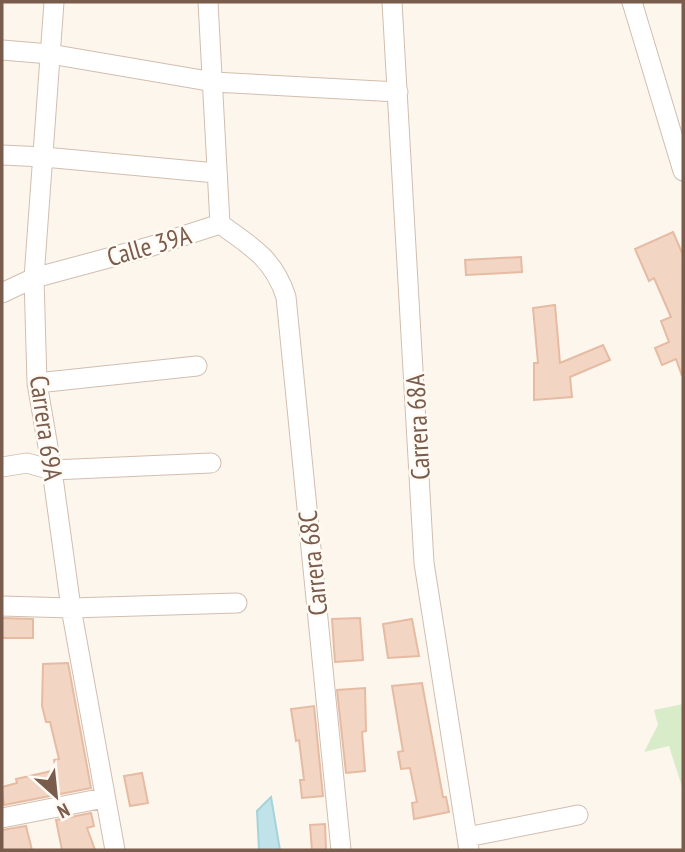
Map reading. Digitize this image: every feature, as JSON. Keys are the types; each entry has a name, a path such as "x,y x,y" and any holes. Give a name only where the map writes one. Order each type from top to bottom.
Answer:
{"street":[{"name":"Carrera 69A","path":"54,2 34,278 37,383 71,608 115,850"},
{"path":"208,2 220,225"},
{"name":"Carrera 68A","path":"392,2 424,563 468,843"},
{"path":"632,2 677,126 683,171"},
{"path":"2,50 50,54 214,82 398,92"},
{"path":"2,155 44,156 216,173"},
{"name":"Calle 39A","path":"2,293 34,278 220,225 254,248 271,264 280,278"},
{"name":"Carrera 68C","path":"280,278 286,297 341,850"},
{"path":"37,383 197,366"},
{"path":"2,467 27,463 52,470 211,463"},
{"path":"2,606 71,608 237,603"},
{"path":"2,818 104,799"},
{"path":"468,843 578,816"}],"green space":[{"path":"683,704 683,790 669,746 644,752 658,725 654,710"}],"water":[{"path":"271,797 280,850 259,850 257,811"}],"building":[{"path":"673,232 683,255 682,376 676,359 662,365 655,348 669,342 661,321 671,317 654,278 649,281 635,249"},
{"path":"521,257 522,272 466,275 465,260"},
{"path":"555,305 560,363 603,345 610,360 570,377 572,397 534,400 534,363 538,363 533,308"},
{"path":"2,618 33,619 33,638 2,638"},
{"path":"360,618 363,660 335,662 332,619"},
{"path":"412,619 419,656 388,658 383,624"},
{"path":"68,663 91,788 4,805 2,787 17,783 16,779 56,770 54,760 59,759 50,722 46,722 42,706 43,664"},
{"path":"422,683 443,797 446,797 449,812 414,819 412,803 417,802 410,768 401,769 398,752 403,751 392,686"},
{"path":"365,688 366,731 362,732 365,771 346,773 337,690"},
{"path":"314,706 323,796 302,798 300,780 304,780 299,740 296,741 291,709"},
{"path":"142,773 148,803 130,806 124,776"},
{"path":"91,813 94,826 87,828 95,850 62,850 56,820"},
{"path":"325,824 326,850 312,850 310,825"},
{"path":"26,826 32,850 2,850 2,830"}]}
